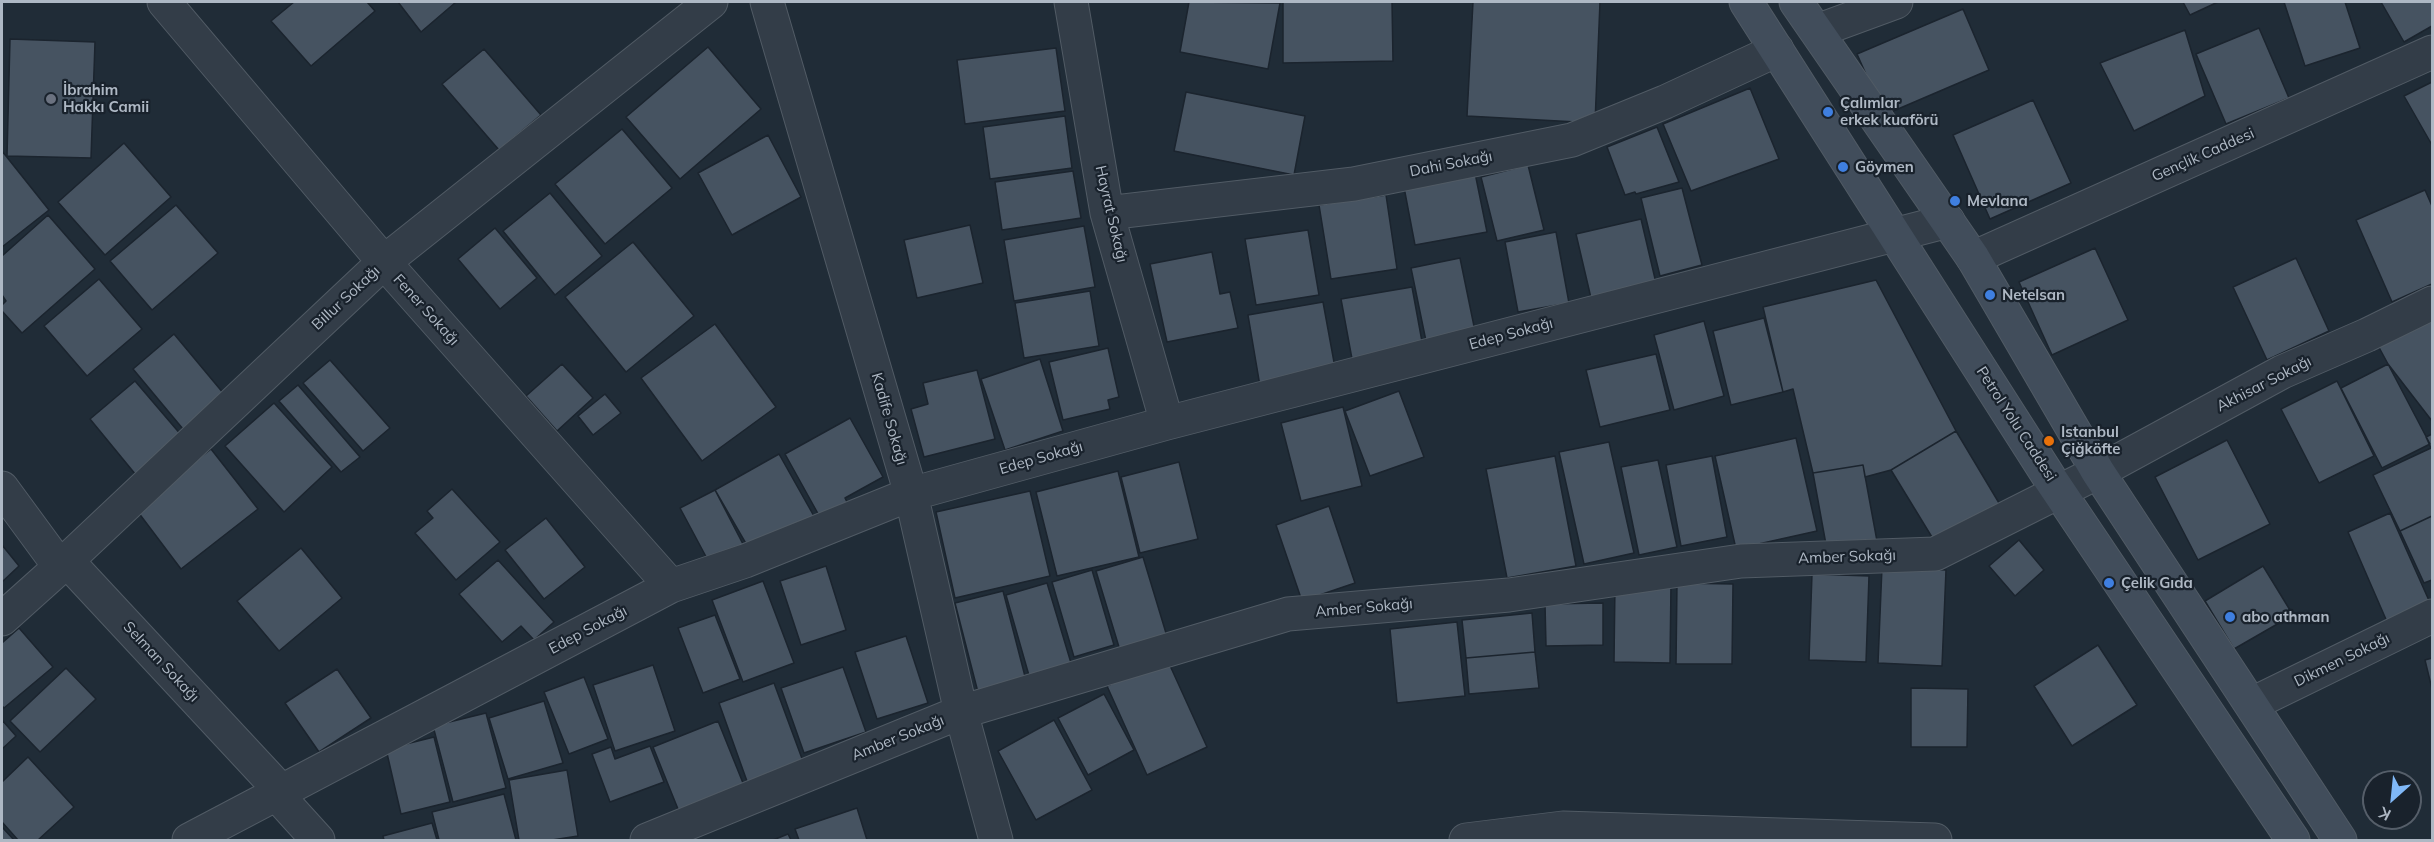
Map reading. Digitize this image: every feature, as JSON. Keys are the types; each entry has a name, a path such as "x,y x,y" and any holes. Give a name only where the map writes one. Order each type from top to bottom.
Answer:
{"main road":[{"name":"Petrol Yolu Caddesi","path":"1746,2 2060,491 2293,840"},
{"path":"1796,2 1973,258 2098,472 2252,704 2337,839"}],"street":[{"name":"Fener Sokağı","path":"164,2 384,262 671,586"},
{"name":"Billur Sokağı","path":"2,619 384,262 711,2"},
{"name":"Kadife Sokağı","path":"767,2 911,494 961,712 996,840"},
{"name":"Hayrat Sokağı","path":"1071,2 1107,213 1167,423"},
{"path":"1817,31 1896,2"},
{"name":"Dahi Sokağı","path":"1107,213 1354,184 1572,140 1665,102 1777,50"},
{"name":"Gençlik Caddesi","path":"1973,258 2433,52"},
{"name":"Edep Sokağı","path":"189,840 671,586 745,561 911,494 1167,423 1948,221"},
{"name":"Akhisar Sokağı","path":"2098,472 2282,372 2433,303"},
{"name":"Amber Sokağı","path":"647,840 961,712 1288,614 1509,595 1741,561 1935,554 2098,472"},
{"name":"Selman Sokağı","path":"2,488 60,567 69,563 282,792 279,796 318,840"},
{"name":"Dikmen Sokağı","path":"2252,704 2433,616"},
{"path":"1466,840 1563,828 1935,840"}],"building":[{"path":"294,2 367,2 375,11 311,66 271,21"},
{"path":"398,2 456,2 421,32"},
{"path":"1189,2 1280,3 1268,69 1180,52"},
{"path":"1283,2 1392,2 1393,61 1283,63"},
{"path":"1473,2 1600,2 1595,123 1467,116"},
{"path":"2183,2 2218,2 2190,15"},
{"path":"2284,2 2345,2 2360,48 2305,66"},
{"path":"2381,2 2432,2 2432,26 2404,42"},
{"path":"1963,9 1989,70 1884,115 1857,54"},
{"path":"2259,28 2289,98 2226,124 2196,54"},
{"path":"2185,30 2205,96 2134,131 2100,63"},
{"name":"İbrahim Hakkı Camii","path":"10,39 95,42 91,158 7,156"},
{"path":"708,47 761,109 680,179 626,117"},
{"path":"1056,48 1065,111 965,124 957,60"},
{"path":"484,49 541,115 499,150 442,84"},
{"path":"2432,82 2432,145 2404,96"},
{"path":"1750,88 1779,159 1691,191 1663,124"},
{"path":"1186,92 1305,116 1294,175 1174,151"},
{"path":"2033,100 2071,183 1990,219 1953,135"},
{"path":"1065,116 1072,168 990,179 983,127"},
{"path":"1657,127 1679,182 1625,195 1607,147"},
{"path":"622,129 672,188 605,244 555,184"},
{"path":"768,135 801,197 732,235 698,173"},
{"path":"124,143 171,197 105,255 58,202"},
{"path":"2,151 49,210 2,247"},
{"path":"1528,165 1544,230 1497,241 1481,177"},
{"path":"1474,168 1487,232 1415,245 1403,182"},
{"path":"1073,171 1081,218 1002,230 995,182"},
{"path":"1682,188 1702,265 1660,276 1641,198"},
{"path":"2425,190 2432,206 2432,284 2392,302 2356,220"},
{"path":"550,193 602,256 555,295 503,231"},
{"path":"1386,195 1397,269 1331,279 1319,205"},
{"path":"176,205 218,253 152,310 110,261"},
{"path":"48,215 95,269 22,333 2,311 2,305 6,301 2,295 2,256"},
{"path":"1641,219 1656,283 1591,298 1576,234"},
{"path":"970,225 983,283 917,298 904,240"},
{"path":"1084,226 1095,287 1014,301 1004,240"},
{"path":"495,228 537,278 500,309 458,259"},
{"path":"1308,230 1319,295 1256,305 1245,239"},
{"path":"1556,232 1569,303 1518,312 1505,242"},
{"path":"633,242 694,316 626,372 565,297"},
{"path":"2095,248 2128,320 2052,355 2019,282"},
{"path":"1212,252 1220,294 1230,292 1238,328 1167,342 1150,264"},
{"path":"1460,258 1475,331 1426,341 1411,268"},
{"path":"2296,258 2329,331 2267,360 2233,287"},
{"path":"99,279 142,329 87,376 44,326"},
{"path":"1876,280 1956,431 1891,470 1865,477 1863,465 1813,473 1793,389 1783,392 1763,307"},
{"path":"1412,287 1423,347 1352,359 1341,299"},
{"path":"1090,291 1099,346 1024,358 1015,303"},
{"path":"1323,302 1336,373 1260,386 1248,315"},
{"path":"1764,318 1783,392 1731,405 1713,331"},
{"path":"2432,320 2432,421 2388,364 2375,340"},
{"path":"1704,321 1724,396 1674,410 1654,335"},
{"path":"715,324 776,407 702,461 641,378"},
{"path":"174,334 224,394 183,429 133,369"},
{"path":"1108,348 1119,397 1108,400 1110,409 1063,420 1049,362"},
{"path":"1656,354 1670,410 1600,427 1586,370"},
{"path":"1040,359 1063,431 1005,450 981,379"},
{"path":"330,360 390,428 363,451 303,383"},
{"path":"562,364 593,398 557,431 526,396"},
{"path":"2388,364 2430,444 2382,468 2341,388"},
{"path":"977,370 995,439 924,457 911,409 928,404 923,383"},
{"path":"135,381 182,436 136,475 90,419"},
{"path":"2337,381 2374,456 2319,483 2281,409"},
{"path":"298,385 360,457 341,472 279,401"},
{"path":"1399,391 1424,457 1370,476 1345,411"},
{"path":"605,394 621,413 593,435 578,416"},
{"path":"274,403 332,467 284,512 225,446"},
{"path":"1343,407 1362,486 1301,501 1281,423"},
{"path":"850,418 883,477 845,498 848,504 821,519 785,454"},
{"path":"1956,431 2002,508 1938,547 1891,470"},
{"path":"2432,434 2432,516 2400,531 2373,475 2431,448 2426,437"},
{"path":"1796,438 1817,531 1736,549 1715,456"},
{"path":"2227,440 2270,524 2198,560 2155,477"},
{"path":"1609,442 1634,553 1584,564 1559,452"},
{"path":"211,449 258,509 181,569 135,508"},
{"path":"779,454 815,518 752,554 715,490"},
{"path":"1555,456 1576,566 1507,578 1486,469"},
{"path":"1712,456 1727,537 1681,546 1666,465"},
{"path":"1658,460 1677,547 1639,555 1621,467"},
{"path":"1179,462 1198,539 1140,553 1121,477"},
{"path":"1863,465 1877,541 1827,550 1813,473"},
{"path":"1118,471 1139,557 1057,576 1036,492"},
{"path":"452,489 500,542 456,580 415,533 433,518 427,511"},
{"path":"715,490 745,548 711,566 680,508"},
{"path":"1030,491 1050,576 955,598 936,512"},
{"path":"1329,506 1355,583 1302,601 1276,525"},
{"path":"2390,513 2431,605 2388,624 2348,532"},
{"path":"2432,516 2432,580 2424,583 2400,531"},
{"path":"546,518 585,567 544,599 505,550"},
{"path":"2019,540 2044,570 2015,596 1989,566"},
{"path":"2,545 19,566 2,582"},
{"path":"301,548 342,598 279,651 237,601"},
{"path":"1143,557 1169,643 1122,657 1096,571"},
{"path":"498,560 554,622 534,640 521,626 502,642 459,594"},
{"path":"826,566 846,630 801,645 780,581"},
{"path":"2263,566 2293,615 2234,649 2205,601"},
{"path":"1882,567 1946,570 1942,666 1878,663"},
{"path":"1092,570 1114,645 1074,657 1052,582"},
{"path":"1812,574 1869,576 1866,662 1809,660"},
{"path":"763,581 794,663 743,682 712,600"},
{"path":"1047,583 1074,673 1032,686 1006,595"},
{"path":"1615,583 1671,584 1670,663 1614,662"},
{"path":"1677,583 1733,584 1732,664 1676,664"},
{"path":"1003,591 1028,688 980,700 955,603"},
{"path":"1603,603 1603,645 1546,646 1545,604"},
{"path":"1532,613 1535,652 1466,658 1462,620"},
{"path":"715,615 740,679 703,693 678,628"},
{"path":"1457,622 1465,696 1397,703 1390,629"},
{"path":"19,628 53,667 4,708 2,706 2,643"},
{"path":"906,636 928,703 877,719 855,652"},
{"path":"2098,645 2137,705 2072,746 2034,686"},
{"path":"1535,652 1539,688 1469,694 1466,658"},
{"path":"2432,658 2432,689 2425,660"},
{"path":"1167,659 1207,747 1147,775 1107,686"},
{"path":"653,665 675,731 615,751 593,685"},
{"path":"843,667 866,732 804,753 781,688"},
{"path":"66,668 96,699 40,752 10,721"},
{"path":"337,669 371,718 319,752 285,703"},
{"path":"584,677 608,739 569,754 544,692"},
{"path":"774,683 804,764 748,784 719,703"},
{"path":"1911,688 1968,689 1967,747 1911,747"},
{"path":"1104,694 1134,750 1088,775 1058,718"},
{"path":"544,701 563,763 508,779 489,718"},
{"path":"486,713 506,788 453,802 433,726"},
{"path":"2,720 16,736 2,749"},
{"path":"1054,720 1092,790 1036,820 998,751"},
{"path":"718,721 745,788 680,814 653,747"},
{"path":"434,737 450,802 401,814 386,749"},
{"path":"650,746 664,782 610,802 592,754 611,747 615,759"},
{"path":"28,757 74,807 38,840 18,840 2,822 2,782"},
{"path":"567,770 578,836 552,840 519,840 509,780"},
{"path":"504,794 516,840 439,840 432,812"},
{"path":"857,808 867,840 799,840 795,829"},
{"path":"432,823 437,840 384,840 383,836"},
{"path":"2,827 14,840 2,840"},
{"path":"788,834 791,840 773,840"}],"place":[{"name":"İbrahim Hakkı Camii","path":"51,99"},
{"name":"Çalımlar erkek kuaförü","path":"1828,112"},
{"name":"Göymen","path":"1843,167"},
{"name":"Mevlana","path":"1955,201"},
{"name":"Netelsan","path":"1990,295"},
{"name":"Istanbul Çiğköfte","path":"2049,441"},
{"name":"Çelik Gıda","path":"2109,583"},
{"name":"abo athman","path":"2230,617"}]}
